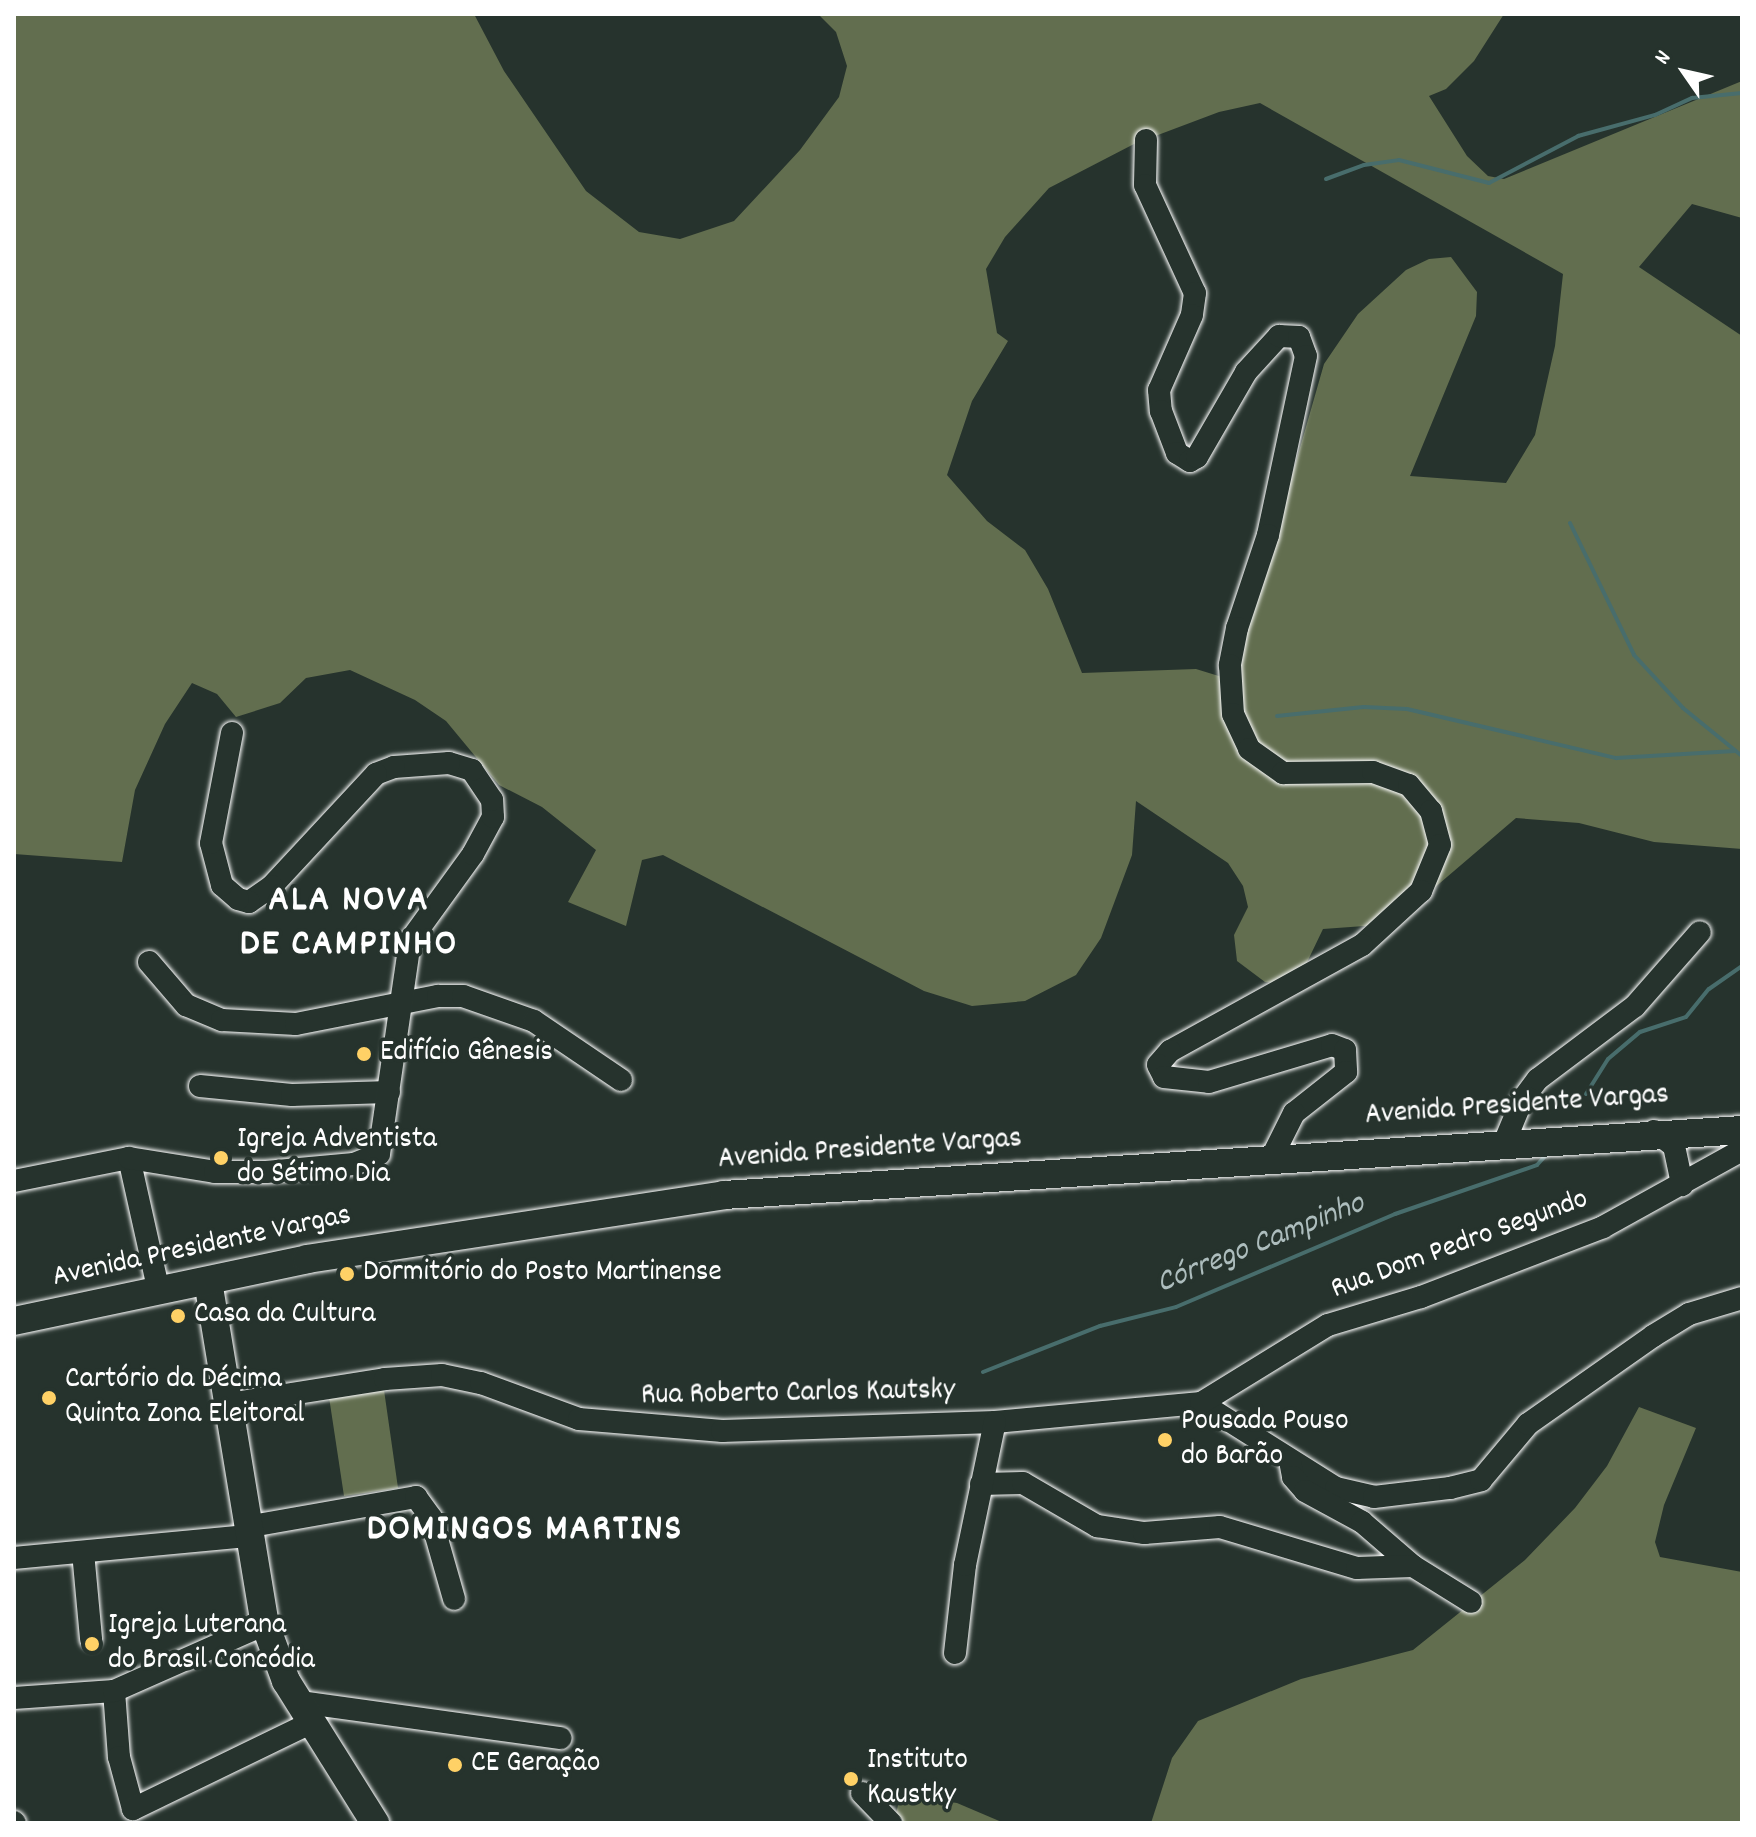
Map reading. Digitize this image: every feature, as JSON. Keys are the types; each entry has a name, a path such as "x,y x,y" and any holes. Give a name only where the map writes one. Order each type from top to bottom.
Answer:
{"main road":[{"name":"Avenida Presidente Vargas","path":"14,1321 454,1234 724,1195 1654,1131 1740,1131"},
{"path":"208,1281 247,1531 265,1624 280,1669 375,1823"}],"street":[{"path":"1146,140 1145,185 1192,276 1195,293 1192,315 1159,390 1161,411 1177,453 1190,461 1197,457 1246,372 1279,336 1299,337 1306,356 1268,535 1237,628 1230,665 1233,714 1249,749 1283,773 1373,772 1409,785 1431,811 1440,845 1421,891 1353,953 1170,1051 1158,1065 1164,1077 1209,1082 1332,1045 1345,1050 1346,1072 1294,1113 1272,1157"},
{"path":"14,1181 129,1158 215,1172 266,1172 354,1164 375,1158 381,1148 399,1004 417,926 462,871 493,817 484,786 472,770 449,763 420,762 376,774 272,886 249,902 222,885 211,843 232,733"},
{"path":"1505,1141 1522,1100 1538,1079 1644,998 1700,932"},
{"path":"149,962 186,1005 222,1020 296,1024 438,996 488,1003 534,1021 621,1080"},
{"path":"200,1086 292,1095 389,1092"},
{"path":"1654,1131 1674,1146 1682,1185"},
{"name":"Rua Dom Pedro Segundo","path":"1201,1403 1328,1325 1525,1258 1603,1227 1682,1185 1740,1131"},
{"path":"129,1158 159,1292"},
{"path":"1201,1403 1336,1488 1374,1497 1476,1483 1528,1424 1653,1336 1689,1314 1742,1298"},
{"name":"Rua Roberto Carlos Kautsky","path":"228,1404 385,1379 442,1375 481,1383 579,1419 623,1426 722,1431 995,1422 1201,1403"},
{"name":"Rua Roberto Carlos Kautsky","path":"955,1653 981,1484 995,1422"},
{"path":"1290,1461 1293,1477 1305,1491 1362,1522 1413,1566 1471,1602"},
{"path":"981,1484 1023,1483 1097,1526 1144,1533 1220,1527 1357,1568 1413,1566"},
{"path":"14,1558 247,1531 416,1497 431,1518 454,1599"},
{"path":"83,1552 91,1639"},
{"path":"14,1698 114,1691 265,1624"},
{"path":"114,1691 119,1757 133,1809 306,1712 561,1738"},
{"path":"862,1793 891,1823"}],"green space":[{"path":"14,14 474,14 504,71 586,191 639,232 680,239 734,221 800,150 839,97 847,66 836,32 818,14 1504,14 1474,61 1446,89 1429,96 1467,156 1488,176 1504,179 1742,81 1742,218 1692,204 1639,267 1742,336 1742,849 1654,842 1579,823 1516,818 1392,924 1323,929 1299,979 1283,984 1265,982 1237,961 1234,935 1248,907 1243,886 1228,863 1136,801 1132,855 1101,938 1076,975 1025,1001 972,1006 924,991 663,855 642,860 626,926 568,902 596,850 542,807 499,785 446,721 415,700 350,670 306,678 280,703 236,717 217,694 192,683 165,724 135,790 122,862 14,854","holes":["1260,103 1563,274 1555,346 1535,435 1506,483 1410,476 1476,316 1477,292 1451,257 1429,259 1406,270 1358,314 1324,364 1281,514 1222,677 1196,669 1082,673 1048,589 1025,550 987,521 947,475 972,401 1008,341 997,333 986,269 1005,237 1049,188 1134,144 1219,112"]},
{"path":"384,1390 398,1488 344,1496 329,1397"},
{"path":"1639,1407 1696,1428 1664,1505 1655,1542 1660,1557 1742,1572 1742,1823 1151,1823 1172,1758 1198,1721 1301,1679 1413,1650 1525,1560 1575,1508 1607,1466"},
{"path":"909,1796 957,1803 1004,1823 894,1823 898,1805"}],"waterway":[{"path":"1326,179 1364,165 1399,160 1489,183 1578,136 1655,115 1692,98 1742,93"},
{"path":"1570,523 1634,655 1683,708 1742,756"},
{"path":"1277,716 1364,707 1407,709 1616,758 1735,751"},
{"name":"Córrego Campinho","path":"1586,1094 1608,1059 1640,1032 1686,1017 1709,989 1742,966"},
{"name":"Córrego Campinho","path":"983,1372 1100,1326 1176,1307 1395,1214 1537,1165 1546,1155"}],"place":[{"name":"Edifício Gênesis","path":"364,1054"},
{"name":"Igreja Adventista do Sétimo Dia","path":"221,1158"},
{"name":"Dormitório do Posto Martinense","path":"347,1274"},
{"name":"Casa da Cultura","path":"178,1316"},
{"name":"Cartório da Décima Quinta Zona Eleitoral","path":"49,1398"},
{"name":"Pousada Pouso do Barão","path":"1165,1440"},
{"name":"Igreja Luterana do Brasil Concódia","path":"92,1644"},
{"name":"CE Geração","path":"455,1765"},
{"name":"Instituto Kaustky","path":"851,1779"}],"district":[{"name":"ALA NOVA DE CAMPINHO","path":"349,924"},
{"name":"DOMINGOS MARTINS","path":"525,1531"}]}
